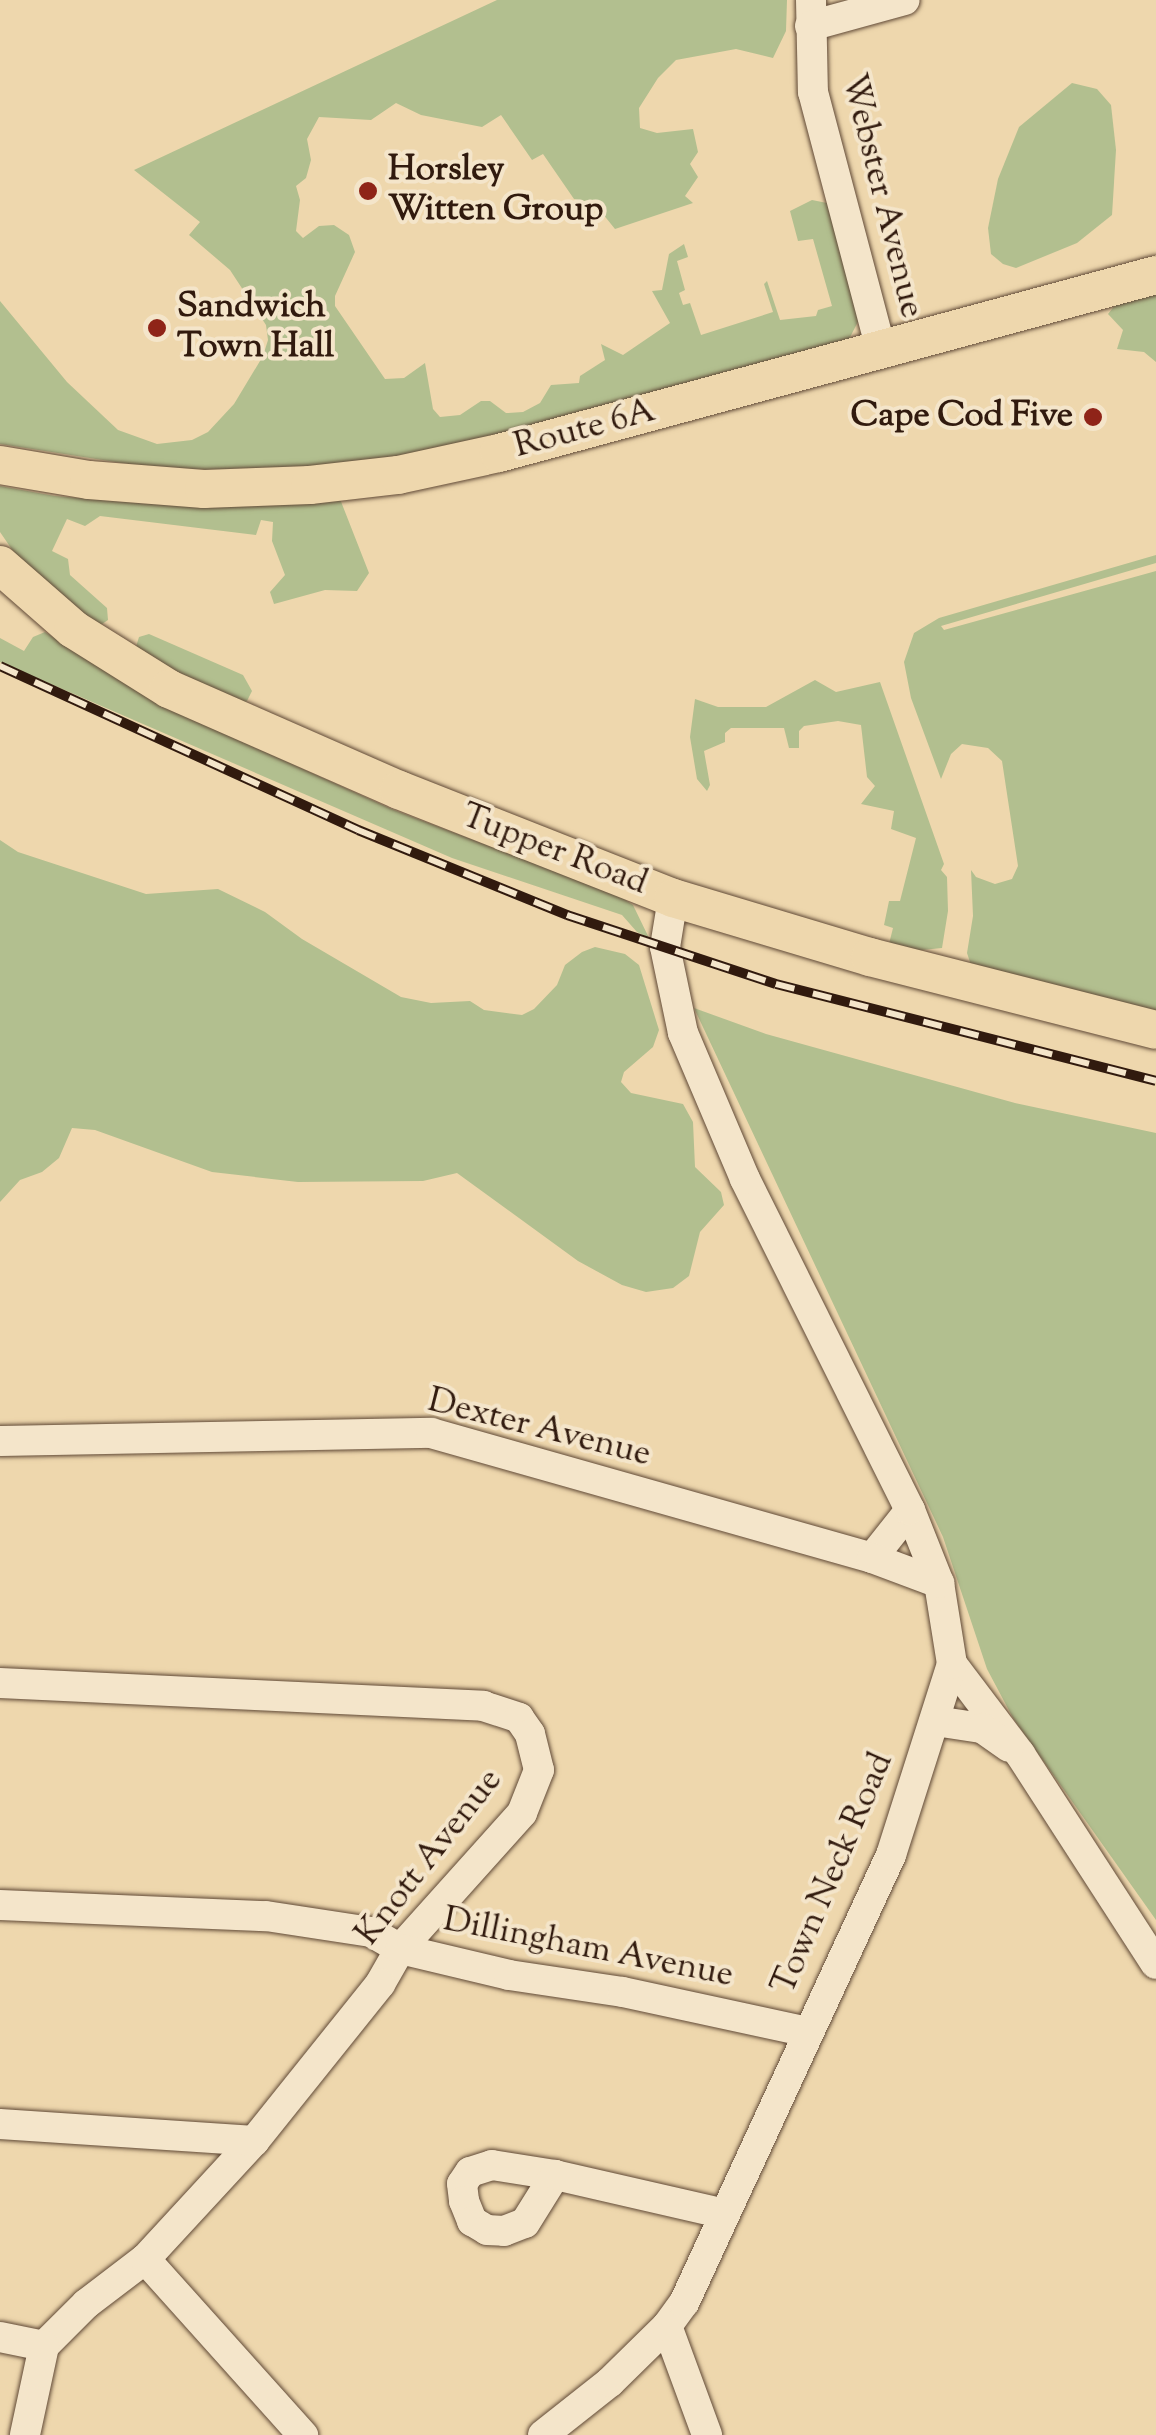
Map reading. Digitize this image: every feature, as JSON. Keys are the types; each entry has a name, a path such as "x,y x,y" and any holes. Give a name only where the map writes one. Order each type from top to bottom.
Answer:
{"main road":[{"name":"Route 6A","path":"0,465 89,480 204,488 350,482 499,453 1156,275"},
{"name":"Tupper Road","path":"0,565 73,628 198,704 399,790 673,898 870,957 1156,1030"}],"street":[{"path":"810,13 905,0"},
{"name":"Webster Avenue","path":"810,13 815,102 881,350"},
{"name":"Town Neck Road","path":"543,2435 610,2382 668,2326 684,2303 892,1851 952,1664 939,1582 910,1510 745,1180 691,1054 668,971 665,937 673,898"},
{"name":"Dexter Avenue","path":"0,1442 431,1433 872,1558 939,1582"},
{"path":"872,1558 910,1510"},
{"path":"952,1664 1020,1754 1156,1964"},
{"name":"Knott Avenue","path":"0,1684 483,1706 519,1718 530,1734 539,1770 536,1786 501,1838 400,1950 380,1984 254,2141 145,2259 86,2304 44,2346"},
{"path":"936,1721 982,1728 1020,1754"},
{"name":"Dillingham Avenue","path":"0,1905 266,1916 371,1932 400,1950 808,2032"},
{"path":"0,2124 254,2141"},
{"path":"554,2175 725,2214"},
{"path":"145,2259 303,2435"},
{"path":"668,2326 707,2435"},
{"path":"0,2337 44,2346 25,2435"}],"green space":[{"path":"497,0 787,0 786,31 773,58 736,49 676,60 658,78 639,108 640,128 657,133 693,129 698,152 690,164 698,177 685,196 693,203 615,229 594,203 574,199 543,154 532,160 501,115 482,127 421,115 396,103 371,120 319,117 307,139 311,160 306,178 296,186 300,200 296,231 303,238 319,226 334,225 349,235 355,252 335,296 335,306 385,379 404,378 425,363 433,409 440,417 460,415 481,401 490,401 506,413 523,412 540,403 551,385 579,383 580,376 605,360 601,344 623,355 670,323 652,291 662,290 669,254 684,244 688,257 677,261 685,290 679,293 683,305 690,303 701,335 773,312 764,284 767,281 780,320 816,316 818,310 832,306 813,239 798,241 790,211 812,200 827,203 861,316 848,341 473,445 287,473 154,468 0,444 0,301 67,382 118,430 157,444 192,440 208,432 234,404 263,356 268,340 266,325 230,270 189,235 200,222 134,170"},
{"path":"1072,83 1097,89 1111,105 1116,150 1112,215 1077,243 1016,268 1003,264 991,254 988,228 998,179 1019,127"},
{"path":"1156,286 1156,362 1144,352 1117,349 1123,330 1108,314 1116,304"},
{"path":"0,486 55,496 152,504 340,499 369,573 357,591 325,590 274,604 270,592 285,575 272,541 273,522 261,520 256,535 100,516 85,526 67,519 52,551 68,559 70,575 107,608 108,620 99,626 35,577 13,551 0,532"},
{"path":"1156,555 1156,563 941,626 944,630 1156,571 1156,1014 972,968 967,953 973,916 971,870 976,877 995,884 1012,879 1018,866 1002,761 988,748 962,744 951,754 941,779 911,698 904,662 914,633 939,618"},
{"path":"45,632 174,711 394,810 616,894 633,905 649,938 637,932 622,915 452,858 0,662 0,638 24,651 33,637"},
{"path":"149,634 243,675 252,691 247,701 238,706 135,650 139,637"},
{"path":"815,680 836,692 880,682 944,864 941,870 947,877 948,911 942,948 912,951 889,944 893,928 884,925 889,901 900,901 916,838 891,829 894,811 861,804 875,786 867,777 861,725 838,721 804,726 799,731 799,748 789,748 784,728 731,728 725,733 725,742 704,751 710,785 707,791 697,779 690,737 695,699 718,707 766,707"},
{"path":"0,840 18,852 146,894 218,889 265,912 302,939 401,997 431,1003 470,1001 484,1010 522,1015 534,1009 557,985 565,965 582,952 595,947 625,954 639,965 659,1030 653,1047 624,1072 621,1082 631,1093 683,1104 693,1122 695,1167 721,1192 724,1205 700,1232 689,1276 673,1288 646,1292 622,1285 578,1261 457,1173 423,1181 298,1182 212,1172 95,1130 72,1128 59,1158 42,1172 20,1180 0,1202"},
{"path":"694,1008 766,1034 1015,1103 1156,1133 1156,1920 1013,1718 987,1669 943,1537"}],"railway":[{"path":"0,666 358,830 567,915 776,984 1156,1081"}],"place":[{"name":"Horsley Witten Group","path":"368,191"},
{"name":"Sandwich Town Hall","path":"157,328"},
{"name":"Cape Cod Five","path":"1093,417"}]}
